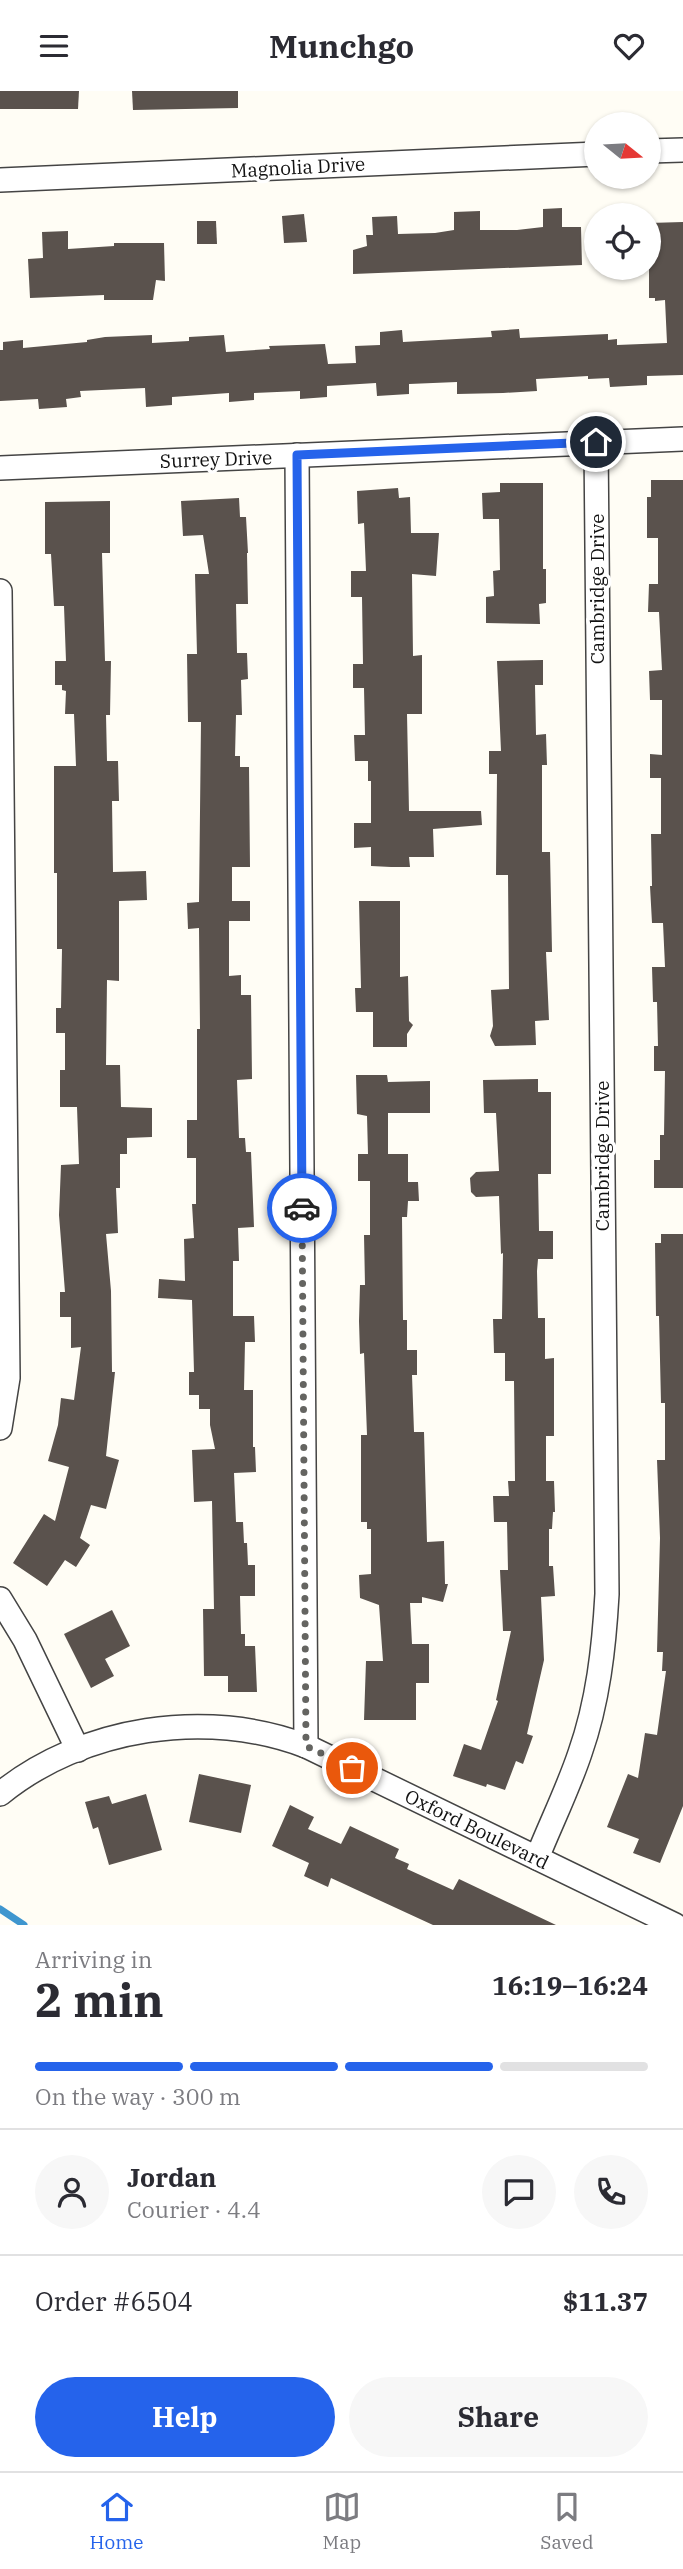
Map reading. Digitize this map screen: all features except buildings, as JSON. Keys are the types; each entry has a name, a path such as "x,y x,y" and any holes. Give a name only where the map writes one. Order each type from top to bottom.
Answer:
{"street":[{"path":"662,151 683,150"},
{"name":"Magnolia Drive","path":"0,180 584,155"},
{"name":"Surrey Drive","path":"0,468 683,439"},
{"name":"Cambridge Drive","path":"537,1858 580,1753 592,1714 600,1675 606,1608 596,442"},
{"path":"297,455 306,1746"},
{"path":"0,591 8,1378 0,1428"},
{"path":"0,1599 25,1640 78,1750"},
{"name":"Oxford Boulevard","path":"0,1794 42,1767 78,1750 113,1739 188,1726 248,1729 306,1746 675,1925"}],"waterway":[{"path":"0,1909 24,1925"}],"way so far":[{"path":"302,1208 306,1746 352,1768"}],"route":[{"path":"302,1208 297,455 596,442"}]}
